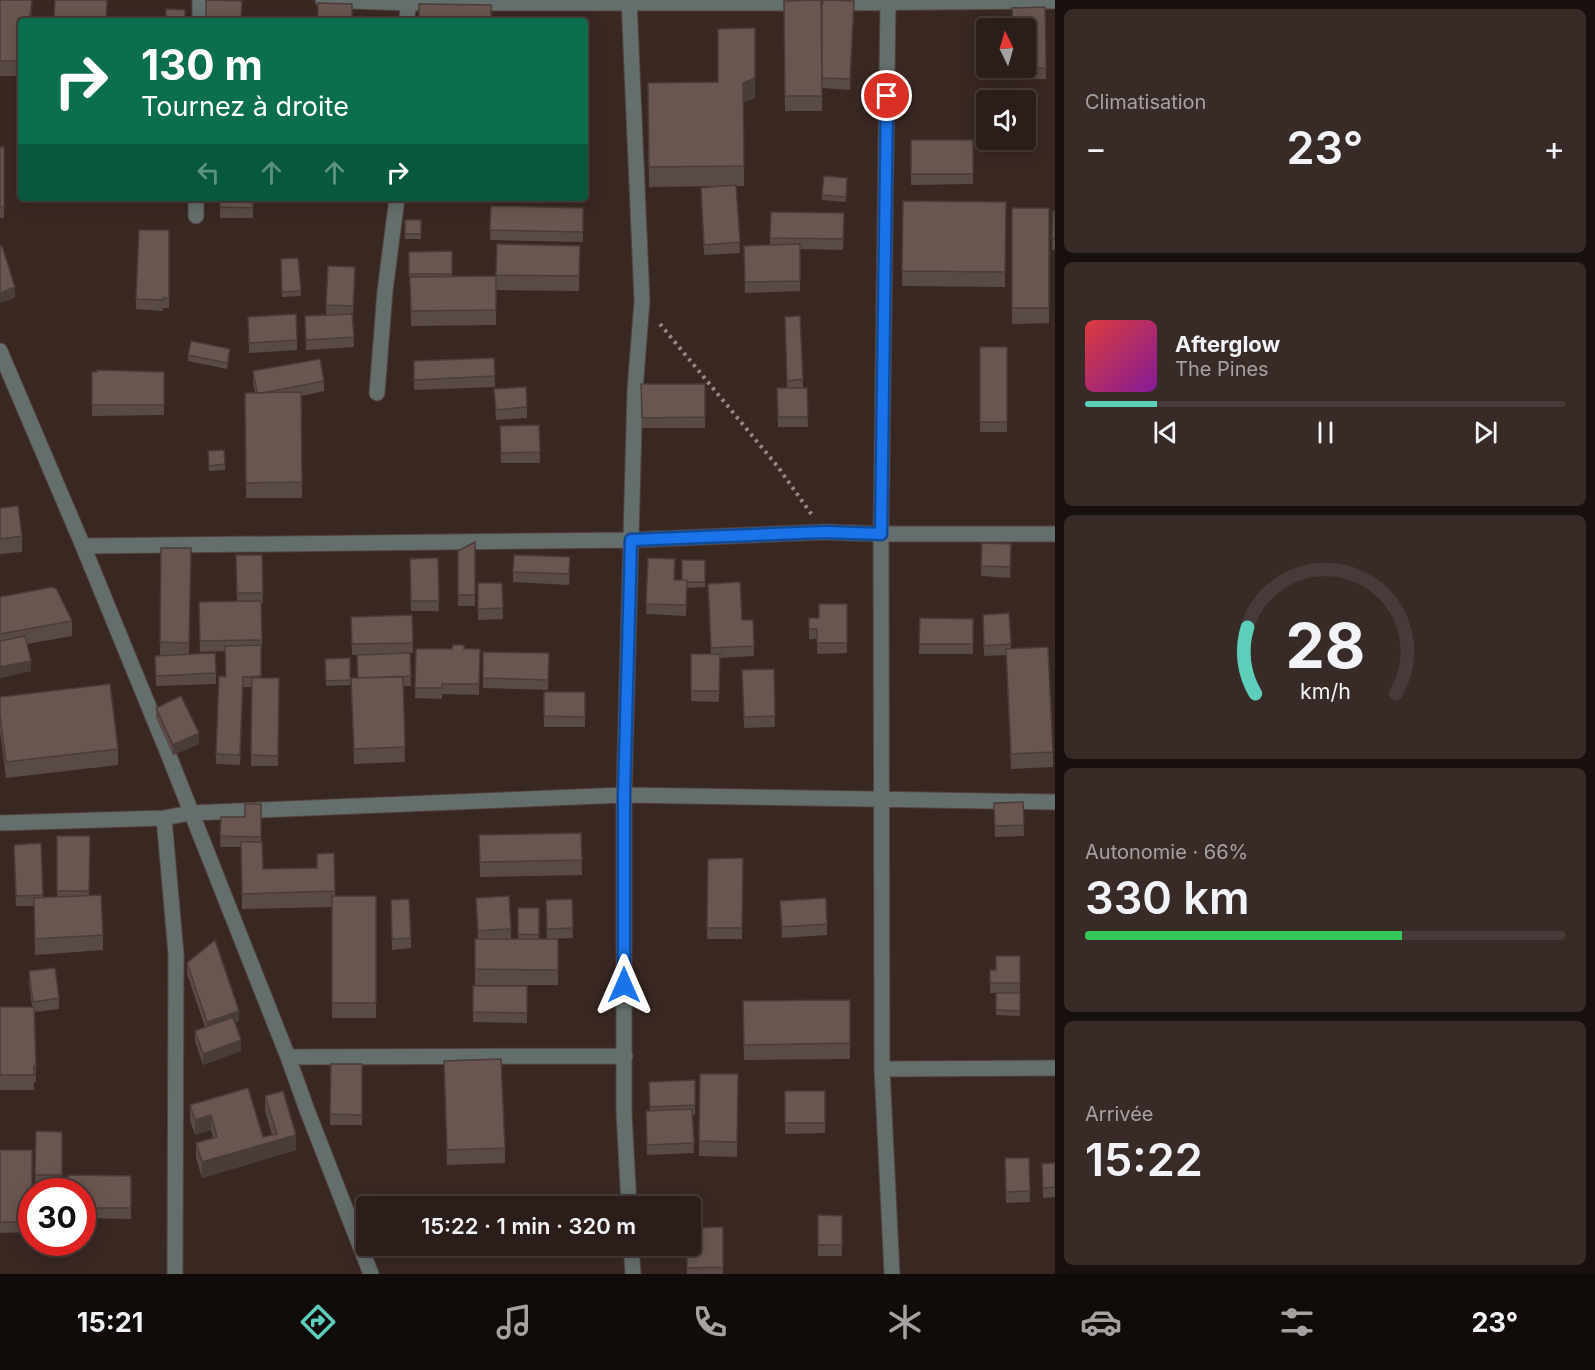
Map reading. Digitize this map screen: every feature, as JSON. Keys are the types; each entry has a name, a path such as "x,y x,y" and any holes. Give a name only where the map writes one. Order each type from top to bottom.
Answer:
{"street":[{"path":"200,0 200,18"},
{"path":"323,0 408,3 1055,1"},
{"path":"628,1196 624,1113 624,795 635,390 642,301 629,2"},
{"path":"888,2 881,534 882,1069 892,1274"},
{"path":"407,18 408,3"},
{"path":"196,201 196,216"},
{"path":"377,393 385,291 397,201"},
{"path":"0,351 83,546 288,1057 371,1274"},
{"path":"83,546 631,540 825,532 1055,534"},
{"path":"0,823 164,818 190,813 624,795 1055,801"},
{"path":"164,818 176,954 175,1274"},
{"path":"288,1057 625,1056"},
{"path":"882,1069 1055,1068"},
{"path":"632,1256 633,1274"}],"path":[{"path":"642,301 778,467 825,532"}],"building":[{"path":"0,0 32,0 29,18 18,18 18,61 0,61"},
{"path":"55,0 107,0 106,18 54,18"},
{"path":"206,0 242,1 241,18 206,18"},
{"path":"821,0 822,96 785,96 784,1"},
{"path":"823,0 854,1 850,79 822,78"},
{"path":"318,3 352,4 352,18 318,18"},
{"path":"419,4 491,5 491,18 419,18"},
{"path":"1045,7 1046,68 1036,68 1036,18 1012,18 1012,8"},
{"path":"166,9 185,10 185,18 166,18"},
{"path":"755,28 755,78 743,83 744,166 649,167 648,83 718,82 718,29"},
{"path":"911,140 973,140 973,174 911,174"},
{"path":"0,147 4,147 4,207 0,207"},
{"path":"824,176 847,178 846,197 822,195"},
{"path":"736,185 740,242 704,245 701,188"},
{"path":"220,201 253,201 253,208 220,207"},
{"path":"903,201 1006,202 1005,272 902,271"},
{"path":"491,206 583,208 583,232 490,230"},
{"path":"1012,208 1049,208 1049,308 1012,308"},
{"path":"1053,211 1055,211 1055,239 1052,239"},
{"path":"771,212 844,213 843,239 770,238"},
{"path":"405,220 421,220 421,234 405,234"},
{"path":"139,230 169,230 169,298 163,298 163,300 136,299"},
{"path":"497,244 580,246 579,276 496,275"},
{"path":"800,244 800,281 745,282 744,246"},
{"path":"2,246 15,287 0,293 0,247"},
{"path":"452,251 452,274 409,274 409,252"},
{"path":"298,258 301,291 282,292 281,259"},
{"path":"328,266 355,267 353,306 326,305"},
{"path":"496,276 496,310 411,311 410,277"},
{"path":"296,314 297,340 249,343 248,317"},
{"path":"352,314 354,337 306,340 305,316"},
{"path":"800,316 803,379 787,381 785,317"},
{"path":"191,341 230,349 227,363 188,355"},
{"path":"980,347 1007,347 1007,422 980,422"},
{"path":"494,358 495,376 414,380 414,361"},
{"path":"320,359 324,381 257,393 253,371"},
{"path":"97,370 164,372 164,405 92,405 92,372 97,372"},
{"path":"641,384 705,384 705,417 642,418"},
{"path":"526,387 527,407 496,410 494,389"},
{"path":"777,388 807,388 808,417 778,417"},
{"path":"301,392 302,482 246,483 245,393"},
{"path":"539,425 540,452 501,453 500,426"},
{"path":"224,450 225,464 209,466 208,451"},
{"path":"18,506 22,536 0,539 0,508"},
{"path":"475,542 475,595 458,595 458,551"},
{"path":"982,543 1011,544 1010,567 981,566"},
{"path":"161,548 191,548 189,643 160,642"},
{"path":"236,555 262,555 263,593 237,593"},
{"path":"514,555 570,557 569,574 513,572"},
{"path":"438,558 439,601 411,601 410,559"},
{"path":"648,558 675,559 674,580 687,580 686,605 646,604"},
{"path":"682,560 705,560 705,582 682,580"},
{"path":"740,582 742,620 753,620 754,646 711,648 708,584"},
{"path":"478,583 502,583 503,608 478,609"},
{"path":"56,588 72,621 0,634 0,597"},
{"path":"261,601 262,640 200,641 199,602"},
{"path":"819,604 847,604 847,643 817,643 817,629 809,629 809,618 819,618"},
{"path":"1009,613 1011,644 984,646 983,615"},
{"path":"412,615 413,643 352,644 351,617"},
{"path":"920,618 973,619 973,644 919,644"},
{"path":"25,636 31,661 0,667 0,641"},
{"path":"261,645 261,676 243,677 240,755 216,754 219,676 226,677 225,646"},
{"path":"453,645 464,645 464,649 480,649 479,684 442,684 442,688 415,688 416,649 452,649"},
{"path":"1048,647 1053,752 1011,754 1006,649"},
{"path":"483,652 549,653 548,680 483,678"},
{"path":"215,653 216,673 156,676 155,656"},
{"path":"410,653 411,676 358,678 357,655"},
{"path":"691,654 720,654 719,691 691,691"},
{"path":"350,658 350,680 326,681 325,659"},
{"path":"774,669 775,716 744,717 742,670"},
{"path":"403,677 405,747 354,749 351,678"},
{"path":"252,678 279,678 278,756 251,755"},
{"path":"110,684 118,749 6,762 0,697"},
{"path":"544,692 585,692 585,717 544,716"},
{"path":"181,696 199,733 173,745 156,708"},
{"path":"1023,802 1024,825 995,826 994,803"},
{"path":"245,804 261,804 261,837 220,836 221,817 245,817"},
{"path":"581,833 582,860 480,862 479,835"},
{"path":"57,836 90,836 89,891 57,891"},
{"path":"241,842 262,842 263,869 317,868 317,854 334,853 335,891 242,894"},
{"path":"41,843 43,895 16,896 14,845"},
{"path":"743,858 742,928 707,928 708,859"},
{"path":"101,895 103,935 35,939 34,898"},
{"path":"332,896 376,896 376,1003 332,1003"},
{"path":"509,896 511,929 478,931 476,898"},
{"path":"826,898 827,924 782,927 780,901"},
{"path":"409,899 411,938 392,939 391,900"},
{"path":"572,899 573,928 547,929 546,900"},
{"path":"518,908 539,908 539,935 518,934"},
{"path":"475,939 558,939 558,970 475,969"},
{"path":"215,940 239,1011 207,1022 187,963"},
{"path":"996,956 1020,956 1020,983 990,983 990,970 996,970"},
{"path":"55,968 59,998 33,1002 29,971"},
{"path":"473,986 527,986 527,1013 473,1012"},
{"path":"996,993 1020,993 1020,1011 996,1010"},
{"path":"850,1000 850,1043 744,1045 743,1001"},
{"path":"0,1007 34,1007 36,1066 34,1066 34,1075 0,1075"},
{"path":"233,1017 241,1040 203,1054 195,1031"},
{"path":"501,1059 505,1148 447,1150 444,1061"},
{"path":"331,1064 362,1064 362,1115 330,1114"},
{"path":"700,1074 738,1074 737,1142 699,1141"},
{"path":"695,1080 695,1105 650,1107 649,1082"},
{"path":"248,1088 263,1137 277,1134 265,1096 283,1091 296,1135 202,1162 196,1143 217,1137 211,1115 195,1120 190,1105"},
{"path":"785,1091 825,1091 825,1123 785,1123"},
{"path":"692,1109 694,1143 647,1145 646,1111"},
{"path":"36,1131 62,1132 62,1175 35,1175"},
{"path":"0,1150 32,1150 32,1178 18,1178 18,1222 0,1222"},
{"path":"1005,1158 1029,1158 1030,1191 1006,1192"},
{"path":"1055,1163 1055,1187 1043,1188 1042,1164"},
{"path":"68,1175 131,1176 131,1208 96,1208 96,1178 68,1178"},
{"path":"818,1215 842,1216 842,1245 818,1245"},
{"path":"723,1227 723,1267 687,1268 687,1256 701,1256 701,1228"}],"route":[{"path":"624,985 624,795 631,540 825,532 881,534 887,96"}]}
